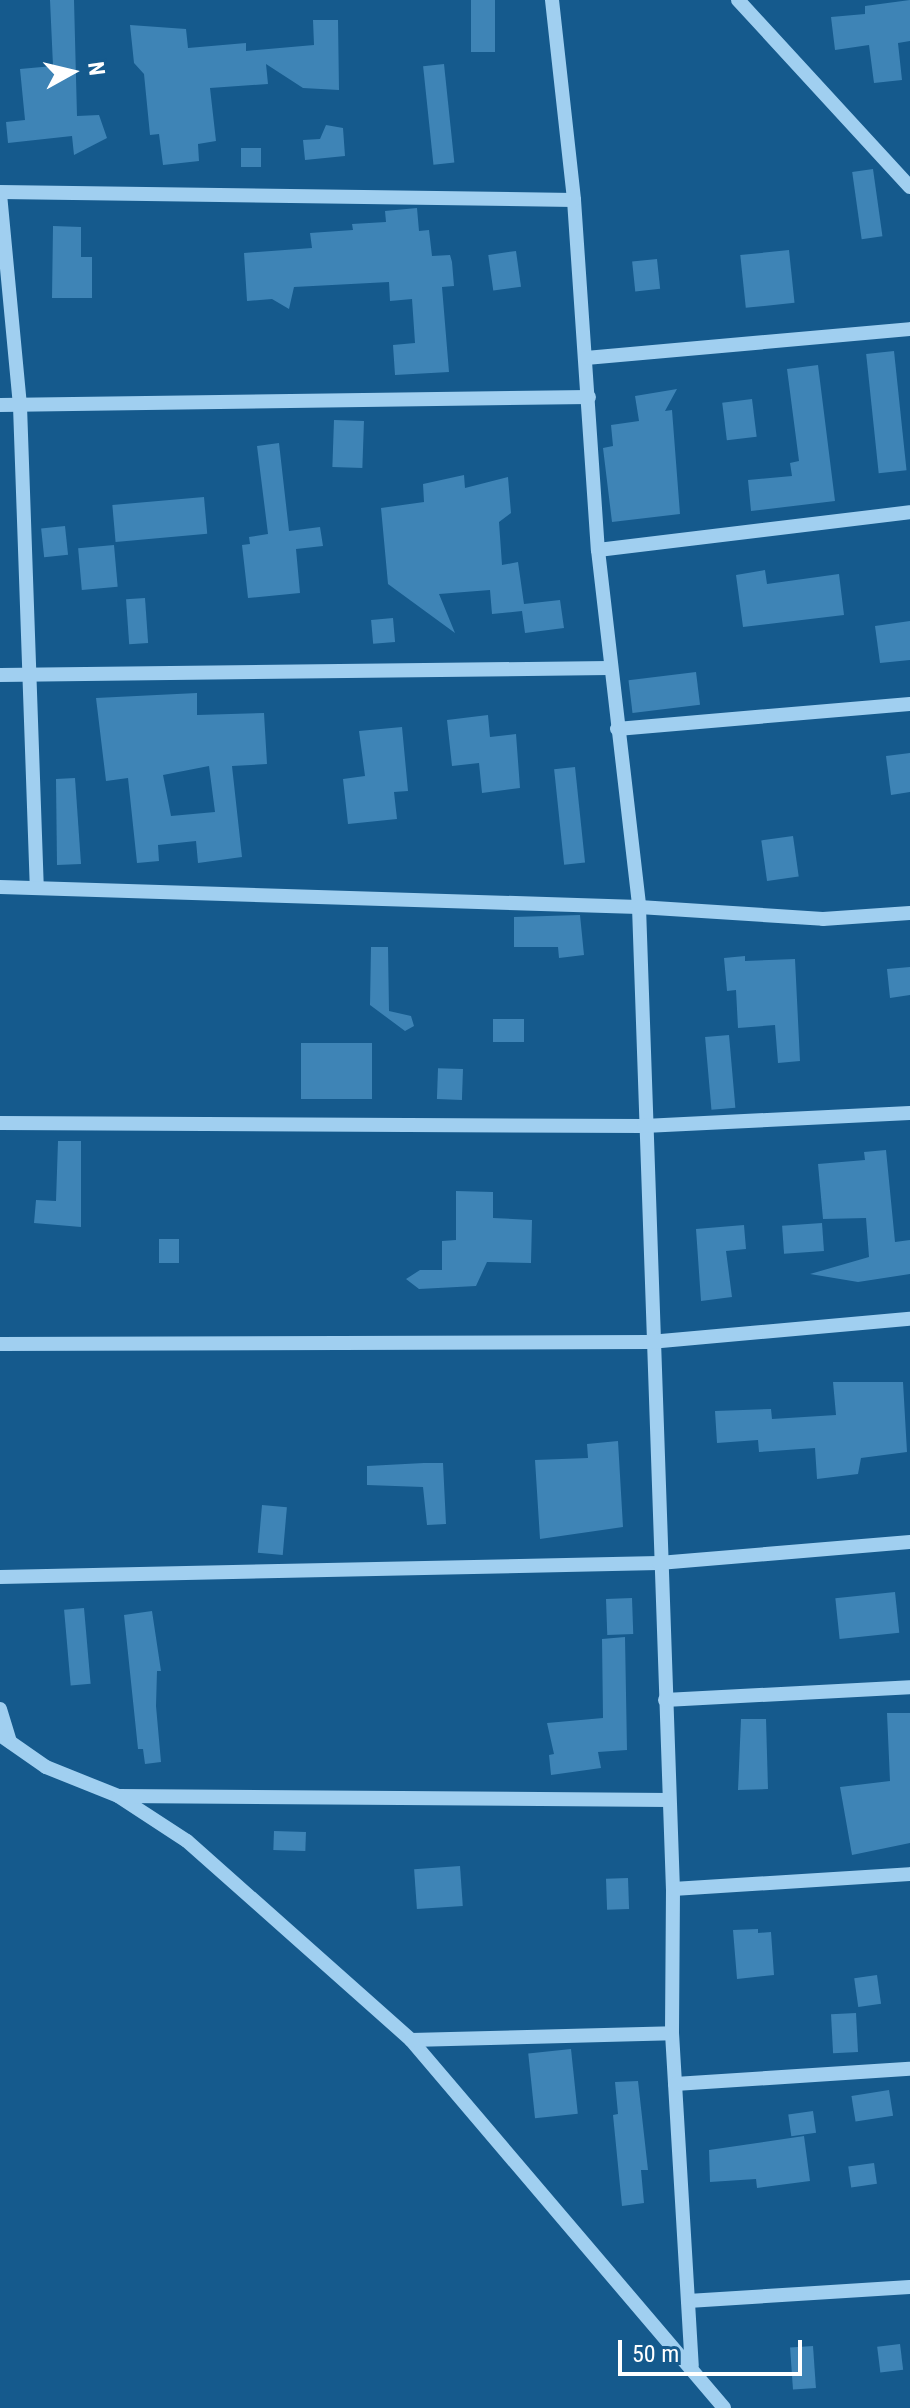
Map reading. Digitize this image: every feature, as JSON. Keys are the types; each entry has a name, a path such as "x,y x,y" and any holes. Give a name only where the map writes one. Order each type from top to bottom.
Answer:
{"street":[{"path":"552,0 574,200 609,668 639,907 650,1342 673,1889 672,2033 692,2365"},
{"path":"738,0 910,187"},
{"path":"37,887 20,406 0,193 574,200"},
{"path":"586,358 910,329"},
{"path":"0,405 589,397"},
{"path":"598,550 910,512"},
{"path":"0,675 609,668"},
{"path":"617,729 910,704"},
{"path":"0,887 639,907 823,919 910,913"},
{"path":"0,1123 644,1126 910,1113"},
{"path":"0,1344 650,1342 910,1319"},
{"path":"0,1577 659,1563 910,1542"},
{"path":"665,1700 910,1687"},
{"path":"0,1709 5,1739 46,1767 118,1796 187,1841 411,2040 692,2365 724,2408"},
{"path":"118,1796 669,1800"},
{"path":"673,1889 910,1874"},
{"path":"411,2040 672,2033"},
{"path":"675,2084 910,2069"},
{"path":"688,2301 910,2287"}],"building":[{"path":"50,0 74,0 77,116 99,115 107,138 74,155 72,136 8,143 6,122 25,120 20,69 53,66"},
{"path":"471,0 495,0 495,52 471,52"},
{"path":"910,0 910,41 898,43 902,80 874,83 869,45 835,50 831,17 865,14 865,6"},
{"path":"313,20 338,20 339,90 303,88 266,64 268,84 210,88 216,141 198,144 199,161 163,165 159,134 150,135 144,74 134,63 130,25 186,29 188,48 246,43 246,51 314,45"},
{"path":"444,64 454,162 433,165 423,66"},
{"path":"326,125 343,128 345,156 305,160 303,140 320,139"},
{"path":"241,148 261,148 261,167 241,167"},
{"path":"873,169 882,236 862,239 852,172"},
{"path":"417,208 419,231 429,230 432,256 450,255 452,262 454,286 442,287 449,372 395,375 393,345 415,343 412,299 390,301 389,282 294,287 289,309 272,299 247,301 244,253 312,248 310,233 353,230 352,224 386,222 385,211"},
{"path":"53,226 81,227 81,257 92,257 92,298 52,298"},
{"path":"789,250 795,303 746,308 740,255"},
{"path":"516,251 521,287 493,291 488,255"},
{"path":"657,259 660,289 635,291 632,262"},
{"path":"894,351 907,470 879,473 866,354"},
{"path":"818,365 835,501 751,511 748,480 792,476 790,463 799,461 787,369"},
{"path":"677,389 665,411 672,410 680,514 612,522 603,448 613,446 611,425 639,421 635,396"},
{"path":"752,399 757,437 727,440 722,403"},
{"path":"334,420 364,421 362,468 332,467"},
{"path":"279,443 289,531 320,527 323,546 296,549 300,593 248,598 242,545 250,544 249,537 268,534 257,446"},
{"path":"464,475 465,488 508,477 511,513 499,522 502,565 518,562 524,604 560,600 564,628 525,633 522,611 492,614 490,590 439,594 455,633 388,584 381,508 424,502 423,484"},
{"path":"204,497 207,534 116,542 112,505"},
{"path":"65,526 68,555 44,557 41,529"},
{"path":"114,545 118,587 82,590 78,548"},
{"path":"765,570 767,584 839,574 844,615 743,627 736,575"},
{"path":"145,598 148,643 129,644 126,599"},
{"path":"393,618 395,642 373,644 371,620"},
{"path":"910,621 910,660 880,663 875,626"},
{"path":"696,672 700,705 633,713 629,680"},
{"path":"197,693 197,715 264,713 267,764 232,766 242,857 198,863 196,841 158,845 159,861 137,863 128,778 106,781 96,698","holes":["209,766 215,812 171,816 163,775"]},
{"path":"488,715 490,737 516,734 520,788 482,793 479,763 452,766 447,720"},
{"path":"402,727 408,791 394,792 397,819 348,824 343,779 365,776 359,731"},
{"path":"910,753 910,792 891,795 886,756"},
{"path":"575,767 585,862 564,865 554,769"},
{"path":"75,778 81,864 57,865 56,779"},
{"path":"793,836 799,877 767,881 761,840"},
{"path":"580,915 584,955 559,958 558,947 514,947 514,917"},
{"path":"371,947 388,947 389,1011 411,1016 414,1026 405,1031 370,1005"},
{"path":"745,956 745,961 795,959 800,1061 778,1063 775,1025 738,1028 736,990 727,991 724,958"},
{"path":"910,967 910,995 890,998 887,969"},
{"path":"493,1019 524,1019 524,1042 493,1042"},
{"path":"729,1035 735,1108 711,1110 705,1037"},
{"path":"301,1043 372,1043 372,1099 301,1099"},
{"path":"438,1068 463,1069 462,1100 437,1099"},
{"path":"58,1141 81,1141 81,1227 34,1223 36,1200 56,1201"},
{"path":"886,1150 895,1242 910,1240 910,1274 858,1282 810,1274 869,1257 866,1218 823,1219 818,1164 865,1160 864,1152"},
{"path":"456,1191 493,1192 493,1218 532,1220 531,1263 487,1262 476,1286 419,1289 406,1279 420,1270 442,1270 442,1241 456,1240"},
{"path":"822,1223 824,1251 784,1254 782,1226"},
{"path":"744,1225 746,1249 726,1251 732,1297 701,1301 696,1229"},
{"path":"159,1239 179,1239 179,1263 159,1263"},
{"path":"833,1382 903,1382 907,1452 861,1458 858,1474 817,1479 815,1448 759,1452 758,1440 717,1443 715,1411 771,1409 772,1419 836,1415"},
{"path":"618,1441 623,1527 540,1539 535,1460 588,1458 587,1444"},
{"path":"443,1463 446,1524 427,1525 423,1487 367,1485 367,1466"},
{"path":"262,1505 287,1507 283,1555 258,1553"},
{"path":"895,1592 899,1633 840,1639 835,1598"},
{"path":"632,1598 633,1634 607,1635 606,1599"},
{"path":"84,1608 91,1684 71,1685 64,1610"},
{"path":"152,1611 161,1671 157,1671 156,1706 161,1762 145,1764 143,1749 138,1749 124,1615"},
{"path":"625,1637 627,1750 598,1752 601,1768 551,1775 549,1755 554,1754 547,1723 603,1718 602,1639"},
{"path":"887,1713 910,1713 910,1843 852,1855 840,1787 890,1781"},
{"path":"741,1719 766,1719 768,1789 738,1790"},
{"path":"274,1831 306,1832 305,1851 273,1850"},
{"path":"460,1866 463,1906 417,1909 414,1869"},
{"path":"628,1878 629,1909 607,1910 606,1879"},
{"path":"758,1929 758,1933 771,1932 774,1975 737,1979 733,1930"},
{"path":"877,1975 881,2004 858,2007 854,1978"},
{"path":"856,2013 858,2052 833,2053 831,2014"},
{"path":"571,2049 578,2114 535,2118 528,2053"},
{"path":"638,2081 648,2170 641,2170 644,2203 622,2206 613,2115 618,2114 615,2082"},
{"path":"889,2090 893,2116 856,2122 851,2096"},
{"path":"813,2111 816,2133 791,2136 788,2114"},
{"path":"804,2136 810,2181 757,2188 756,2179 710,2182 709,2150"},
{"path":"874,2163 877,2184 851,2187 848,2167"},
{"path":"900,2344 903,2370 880,2373 877,2347"},
{"path":"813,2346 816,2388 793,2390 790,2348"}]}
